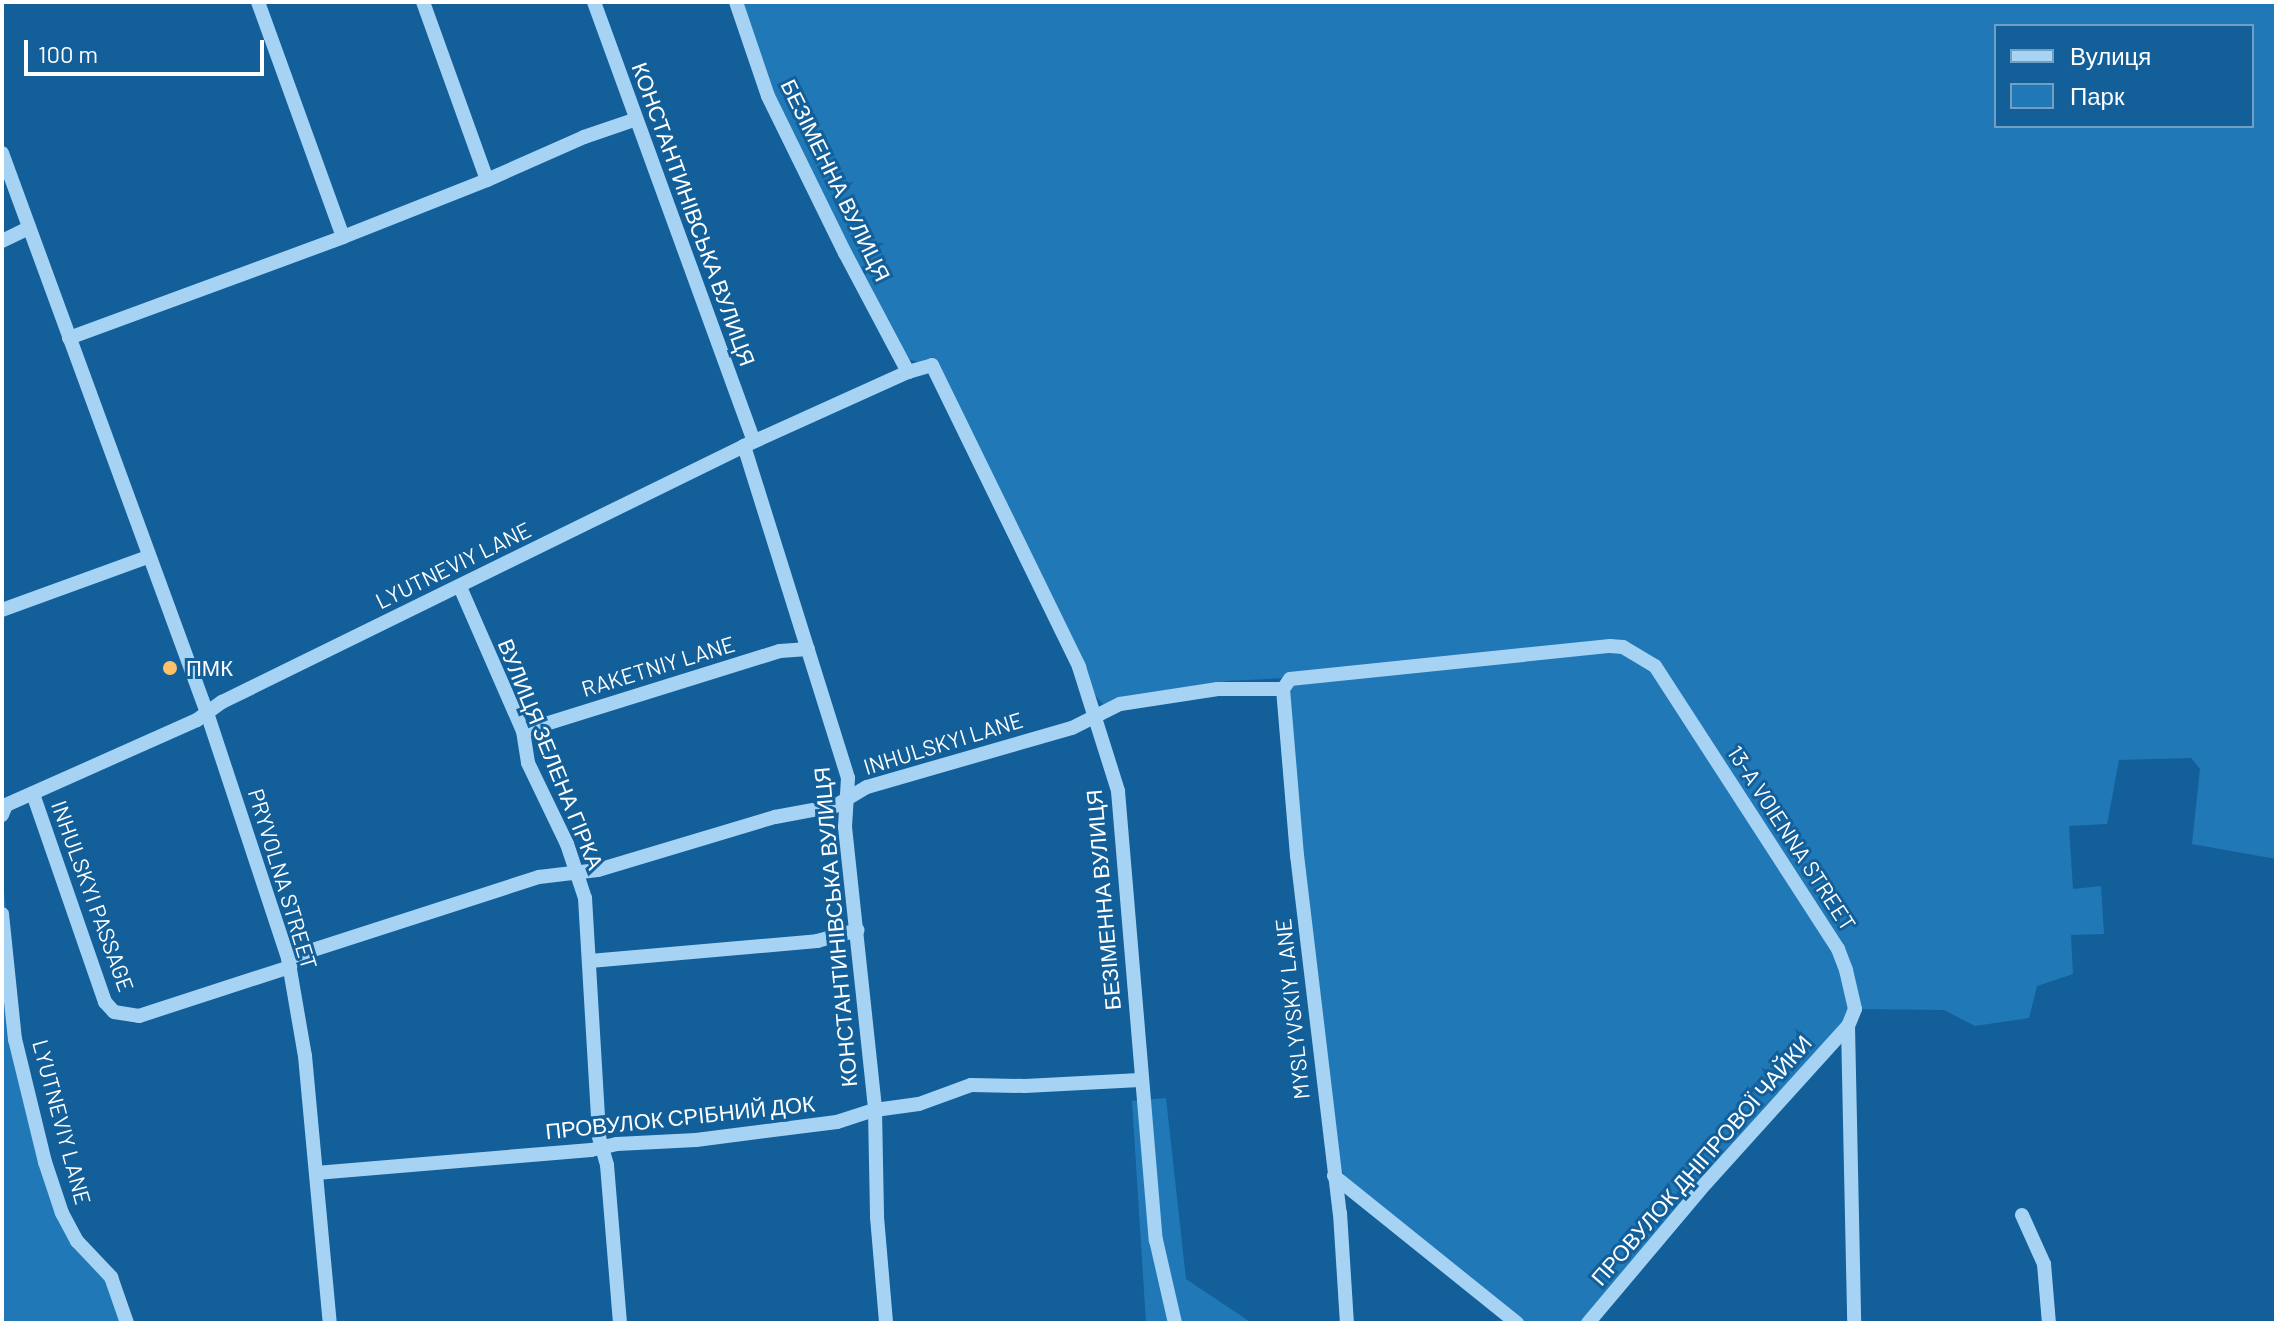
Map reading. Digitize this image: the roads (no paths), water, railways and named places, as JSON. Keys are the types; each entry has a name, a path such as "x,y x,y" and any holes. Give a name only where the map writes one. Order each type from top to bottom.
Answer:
{"street":[{"path":"258,2 343,237"},
{"path":"423,2 487,180"},
{"name":"КОНСТАНТИНІВСЬКА ВУЛИЦЯ","path":"594,2 749,444 848,778 845,827 875,1110 877,1217 886,1323"},
{"name":"БЕЗІМЕННА ВУЛИЦЯ","path":"736,2 768,96 908,372"},
{"path":"69,338 343,237 487,180 584,137 634,120"},
{"name":"PRYVOLNA STREET","path":"2,153 207,713 289,962 305,1056 330,1323"},
{"path":"2,241 29,228"},
{"name":"БЕЗІМЕННА ВУЛИЦЯ","path":"932,365 1079,667 1092,718 1118,791 1140,1080 1156,1240 1175,1323"},
{"name":"LYUTNEVIY LANE","path":"2,815 6,805 207,713 222,702 749,444 908,372 932,365"},
{"path":"2,610 148,557"},
{"name":"ВУЛИЦЯ ЗЕЛЕНА ГІРКА","path":"460,587 523,731 528,763 567,844 585,898 602,1147 607,1165 620,1323"},
{"name":"INHULSKYI LANE","path":"114,1012 139,1016 539,877 598,870 775,817 835,806 867,787 1072,728 1120,704 1218,689 1283,689 1290,679 1529,653 1623,647"},
{"name":"13-A VOIENNA STREET","path":"1623,647 1655,666 1672,687 1739,800 1838,949 1855,1009 1848,1026 1854,1323"},
{"name":"RAKETNIY LANE","path":"523,731 780,651 808,649"},
{"name":"MYSLYVSKIY LANE","path":"1283,689 1297,855 1340,1213 1347,1323"},
{"name":"INHULSKYI PASSAGE","path":"33,794 105,1002 114,1012"},
{"name":"LYUTNEVIY LANE","path":"2,914 15,1039 45,1162 62,1213 77,1241 111,1277 127,1323"},
{"path":"590,961 817,941 858,930"},
{"name":"ПРОВУЛОК ДНІПРОВОЇ ЧАЙКИ","path":"1588,1323 1706,1183 1848,1026"},
{"name":"ПРОВУЛОК СРІБНИЙ ДОК","path":"316,1173 837,1122 875,1110 919,1104 971,1085 1140,1080"},
{"path":"1334,1176 1517,1323"},
{"path":"2022,1215 2044,1264 2049,1323"}],"place":[{"name":"ПМК","path":"170,668"}]}
